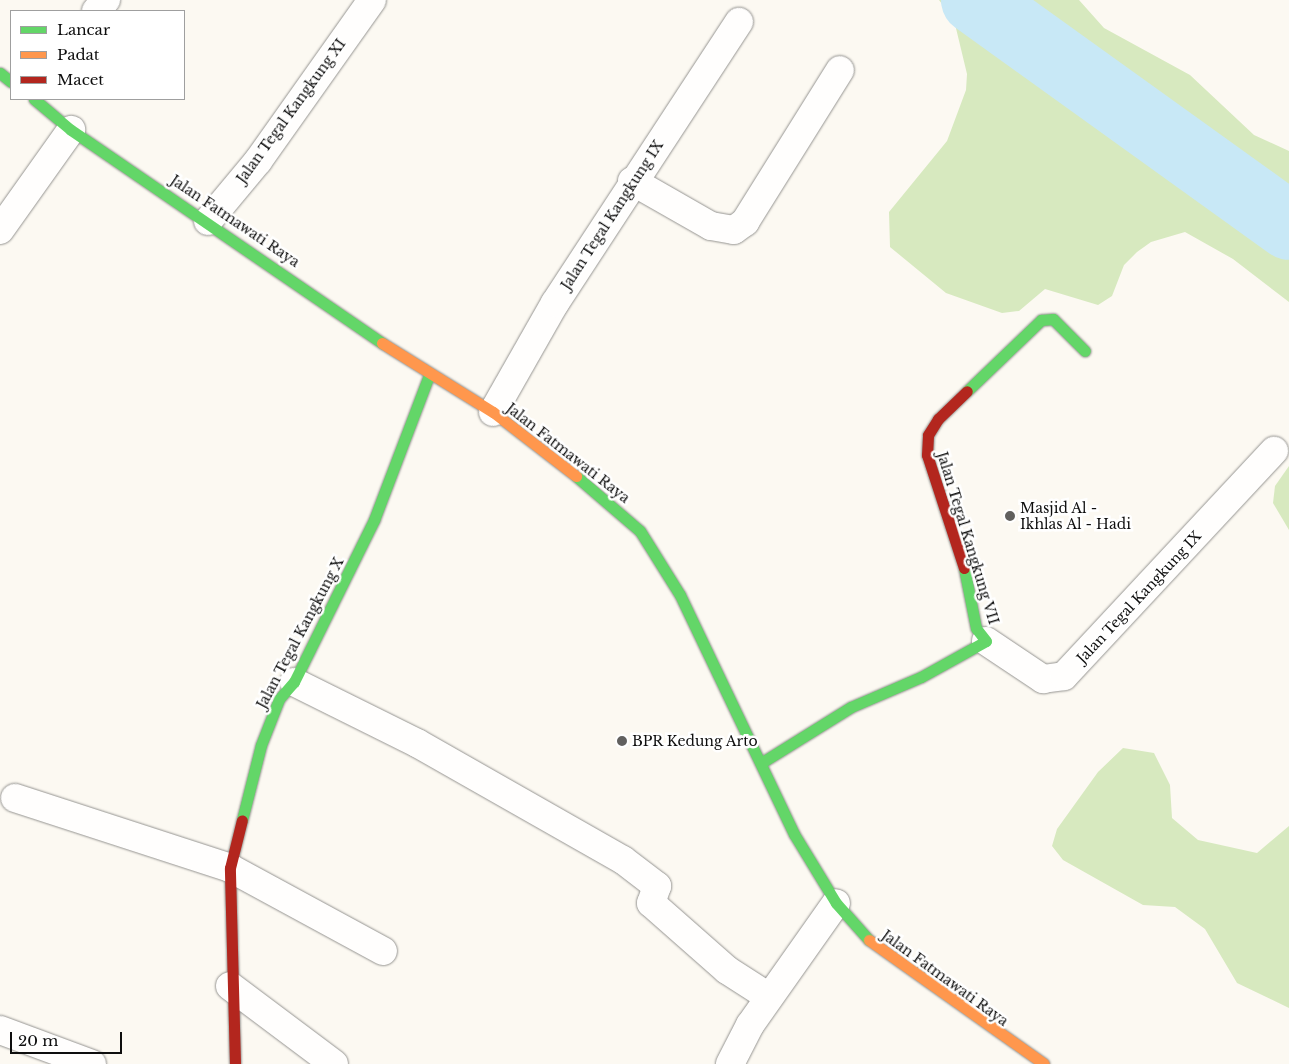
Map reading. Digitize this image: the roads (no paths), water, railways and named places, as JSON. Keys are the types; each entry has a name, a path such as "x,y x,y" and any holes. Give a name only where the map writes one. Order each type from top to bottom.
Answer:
{"main road":[{"path":"0,73 10,81"},
{"name":"Jalan Fatmawati Raya","path":"35,100 71,130 208,221 429,375 493,412 606,498 640,531 680,595 794,834 836,903 875,947 1044,1064"},
{"name":"Jalan Tegal Kangkung VII","path":"761,763 851,707 921,677 986,641 976,628 966,575 927,454 928,435 938,418 1041,320 1053,319 1085,352"},
{"name":"Jalan Tegal Kangkung X","path":"235,1064 230,986 230,868 261,745 279,699 294,682 374,520 429,375"}],"street":[{"path":"97,10 106,0"},
{"name":"Jalan Tegal Kangkung XI","path":"208,221 258,161 372,0"},
{"name":"Jalan Tegal Kangkung IX","path":"493,412 632,181 739,22"},
{"path":"632,181 711,226 734,230 745,222 840,70"},
{"path":"0,230 71,130"},
{"name":"Jalan Tegal Kangkung IX","path":"986,641 1043,680 1064,676 1274,451"},
{"path":"294,682 417,743 615,855 657,886 651,903 727,970 769,997"},
{"path":"15,798 230,868 382,951"},
{"path":"730,1064 769,997 836,903"},
{"path":"230,986 334,1064"},
{"path":"0,1030 92,1064"}],"waterway":[{"path":"975,0 1289,226"}],"place":[{"name":"Masjid Al - Ikhlas Al - Hadi","path":"1010,516"},
{"name":"BPR Kedung Arto","path":"622,741"}]}
